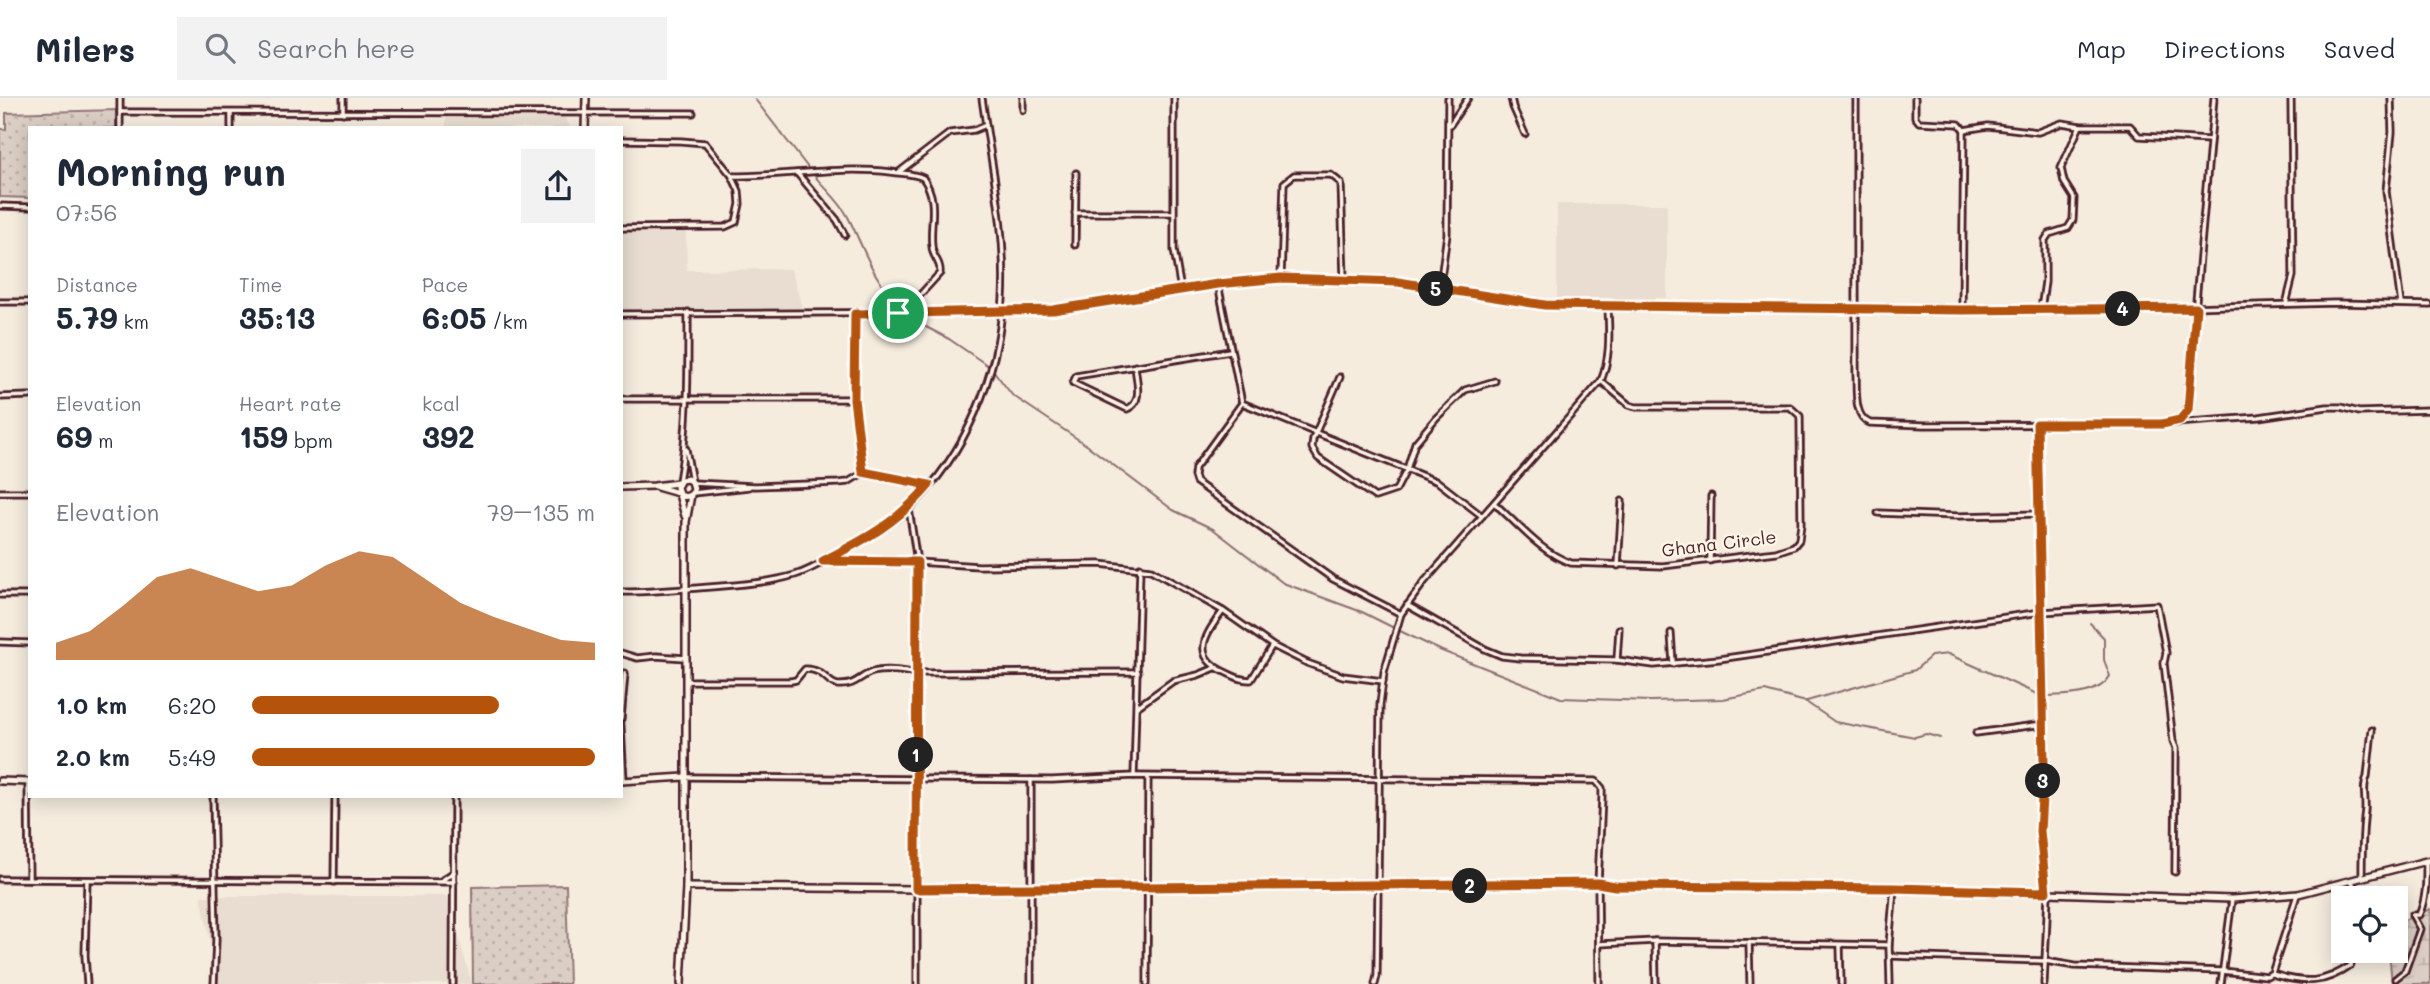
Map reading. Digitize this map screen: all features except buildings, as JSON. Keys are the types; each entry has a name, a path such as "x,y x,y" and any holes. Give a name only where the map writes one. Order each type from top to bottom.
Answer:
{"street":[{"path":"120,98 120,126"},
{"path":"343,98 344,113"},
{"path":"585,126 586,98"},
{"path":"623,592 767,582 798,574 873,535 909,509 956,451 985,388 998,336 1003,299 1002,248 982,98"},
{"path":"1023,98 1023,110"},
{"path":"1174,98 1174,250 1181,290"},
{"path":"1436,289 1446,243 1448,98"},
{"path":"1449,126 1468,98"},
{"path":"1511,98 1525,134"},
{"path":"1856,98 1856,373 1859,415 1863,421 1924,425 2173,423 2259,417 2327,407 2341,407 2358,412 2430,410"},
{"path":"1915,98 1915,117 1919,122 1959,124 1964,130 1962,310"},
{"path":"2173,423 2188,410 2214,98"},
{"path":"2286,304 2293,276 2291,98"},
{"path":"2391,98 2392,132 2386,191 2401,304"},
{"path":"120,112 693,113"},
{"path":"231,113 231,126"},
{"path":"1964,130 1988,126 2038,132 2062,123 2080,126 2130,126 2139,136 2210,140"},
{"path":"897,173 950,132 974,130 986,125"},
{"path":"2041,310 2045,282 2045,240 2049,234 2068,228 2073,220 2074,198 2064,182 2062,168 2080,126"},
{"path":"623,141 702,142 713,150 733,176 739,191 740,204 736,222 731,225 623,228"},
{"path":"733,176 819,170 897,173 921,177 928,185 932,201 933,253 941,267 940,273 920,295 907,301 898,313"},
{"path":"797,173 837,220 845,235"},
{"path":"1075,245 1076,173"},
{"path":"1281,278 1284,183 1294,176 1331,175 1341,183 1344,279"},
{"path":"0,206 28,206"},
{"path":"1075,213 1173,213"},
{"path":"623,314 855,314 1053,310 1218,284 1281,278 1398,282 1545,305 1608,307 2041,310 2286,304 2430,305"},
{"path":"1218,284 1242,403 1195,468 1196,482 1333,579 1401,614"},
{"path":"0,302 28,302"},
{"path":"1375,984 1380,713 1383,681 1401,614 1425,580 1601,381 1607,365 1609,345 1608,307"},
{"path":"686,522 677,487 685,447 688,400 688,312"},
{"path":"855,314 854,399 863,472"},
{"path":"1135,366 1136,402 1127,409 1073,383 1076,376 1135,366 1230,351"},
{"path":"1340,377 1316,432 1312,448 1318,458 1375,497 1396,490 1419,437 1460,394 1495,381"},
{"name":"Ghana Circle","path":"1494,503 1559,559 1571,563 1663,566 1776,552 1794,546 1799,540 1800,416 1797,411 1790,407 1636,407 1629,405 1601,381"},
{"path":"0,397 28,396"},
{"path":"623,399 854,399"},
{"path":"1242,403 1449,488 1483,516"},
{"path":"2037,424 2043,730 2040,831 2047,892 2044,984"},
{"path":"681,984 686,887 686,522 692,494 685,447"},
{"path":"654,486 685,497 755,486 848,482 863,472 929,485"},
{"path":"623,487 654,486 684,479 692,482 755,486"},
{"path":"0,492 28,492"},
{"path":"1710,496 1710,561"},
{"path":"1618,566 1622,500"},
{"path":"909,509 917,562 917,984"},
{"path":"1878,513 1958,516 2039,514"},
{"path":"823,561 1140,567 1154,571 1223,611 1273,646 1307,663 1343,676 1383,681"},
{"path":"1133,776 1140,567"},
{"path":"0,595 28,595"},
{"path":"1407,605 1502,656 1654,664 1673,664 2041,612 2157,605 2166,653 2164,663 2176,748 2175,872"},
{"path":"1223,611 1205,635 1205,655 1215,667 1241,680 1251,680 1273,646"},
{"path":"1617,660 1619,629"},
{"path":"1671,633 1673,664"},
{"path":"0,642 28,643"},
{"path":"623,654 637,658 686,658"},
{"path":"1137,707 1173,681 1198,676 1215,667"},
{"path":"687,681 791,681 796,680 805,668 821,672 831,682 839,685 859,681 874,671 1138,672"},
{"path":"623,696 625,673"},
{"path":"1976,733 2036,725 2043,730"},
{"path":"2362,878 2364,783 2372,730"},
{"path":"623,781 685,777 1031,779 1133,776 1596,781 1602,788 1598,883 1599,984"},
{"path":"1147,984 1148,777"},
{"path":"1031,779 1031,984"},
{"path":"0,781 28,782"},
{"path":"29,798 29,879"},
{"path":"213,798 215,984"},
{"path":"334,882 335,798"},
{"path":"453,984 454,798"},
{"path":"686,887 916,889 1598,883 1615,886 1894,888 2232,899 2298,894 2428,861 2423,905 2419,915 2412,915 2420,929 2405,971 2395,979"},
{"path":"439,882 454,872"},
{"path":"0,879 454,882"},
{"path":"87,880 85,955 88,984"},
{"path":"2352,881 2354,886"},
{"path":"1890,984 1889,944 1894,888"},
{"path":"2272,974 2298,894"},
{"path":"2221,984 2232,899"},
{"path":"1599,944 1655,941 1889,944"},
{"path":"1655,941 1656,984"},
{"path":"1749,943 1750,984"},
{"path":"1840,945 1841,984"},
{"path":"1890,956 2045,961 2075,966 2222,971 2259,976 2272,974 2290,981 2323,983 2352,963"}],"shaded area":[{"path":"564,117 570,126 446,126 446,118"},
{"path":"1557,204 1667,204 1667,298 1557,298"},
{"path":"686,231 687,270 791,269 803,309 623,310 623,232"},
{"path":"201,896 447,896 472,984 219,984"}],"green space":[{"path":"116,110 116,126 28,126 28,198 0,197 0,129 6,129 6,113"},
{"path":"566,885 569,984 473,984 472,887"},
{"path":"2430,909 2430,984 2392,984 2390,963 2408,963 2408,918"}],"waterway":[{"path":"754,98 809,169"},
{"path":"813,174 845,211 876,275 900,305"},
{"path":"913,316 987,365"},
{"path":"993,370 1012,395 1088,446 1173,510 1213,529 1283,583 1362,612 1394,628"},
{"path":"2048,696 2091,690 2099,687 2110,676 2104,660 2104,638 2090,623"},
{"path":"1400,631 1442,651 1561,698 1651,701 1723,699 1765,691 1806,702 1835,722 1915,737 1926,734 1940,738"},
{"path":"1807,701 1915,670 1931,656 1948,654 2039,695"}],"route":[{"path":"1281,278 1398,282 1545,305 1962,310 2196,308 2188,410 2180,420 2162,424 2037,424 2044,765 2040,831 2046,892 1615,886 1598,883 916,889 917,562 823,561 873,535 909,509 929,485 863,472 854,399 855,314 898,313 1053,310 1218,284 1281,278"}]}
